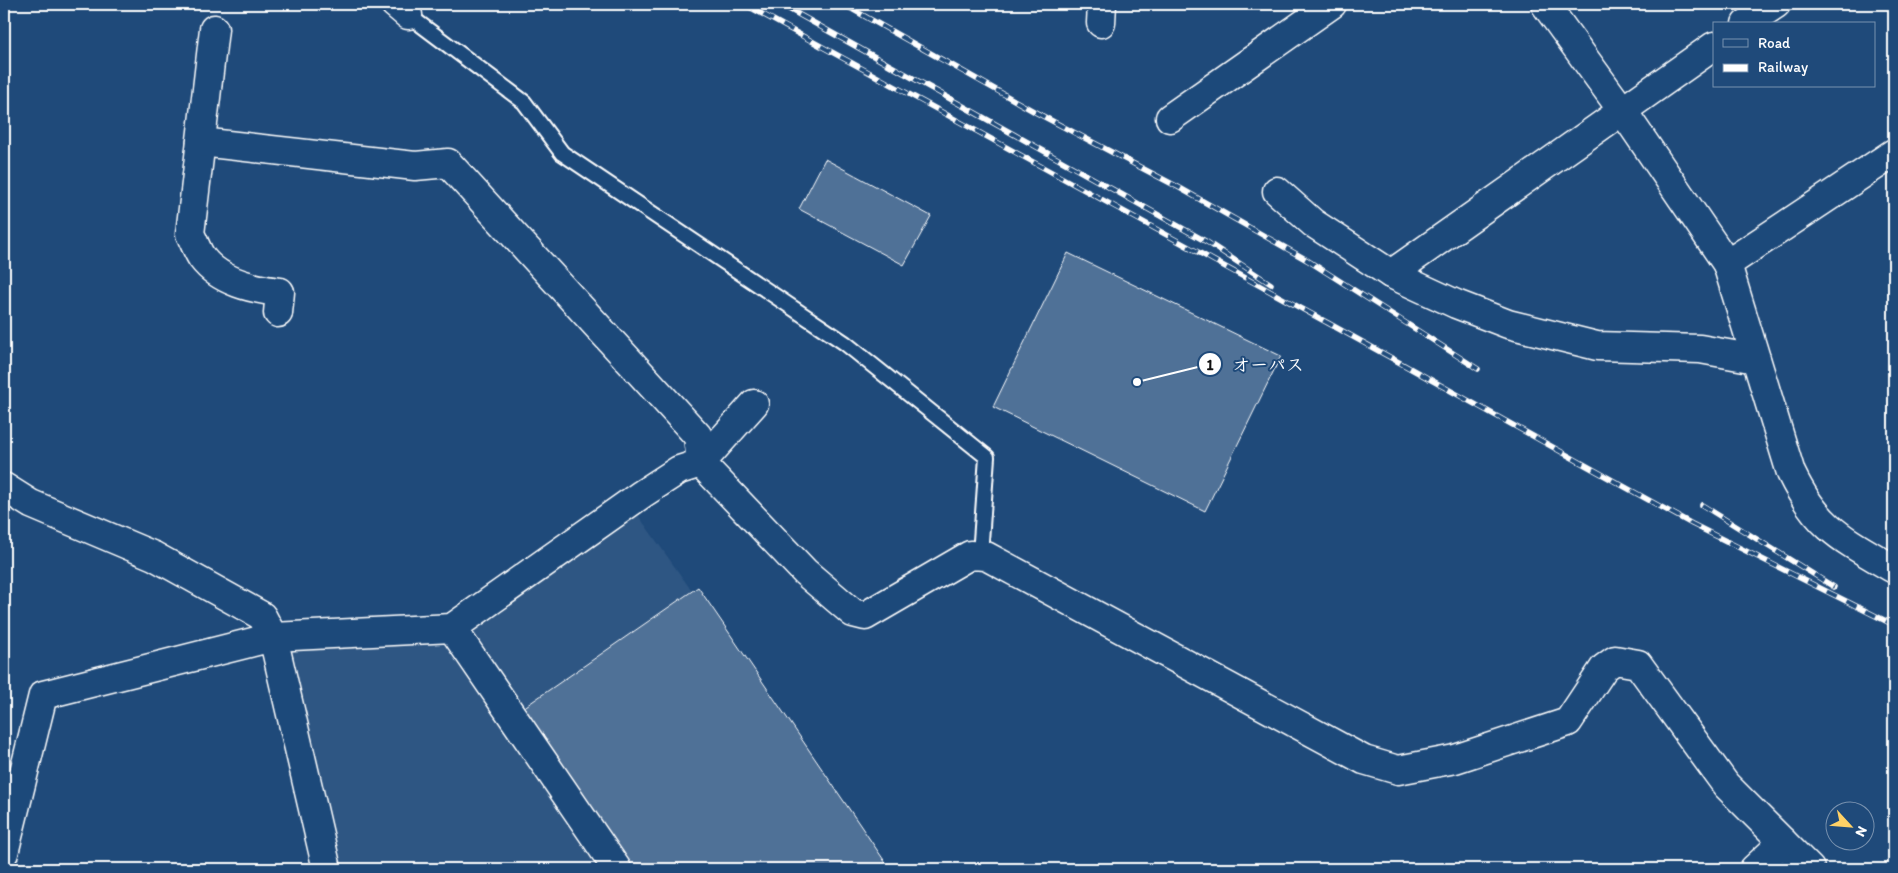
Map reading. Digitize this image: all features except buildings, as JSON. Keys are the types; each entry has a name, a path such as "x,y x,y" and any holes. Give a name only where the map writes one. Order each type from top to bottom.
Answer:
{"street":[{"path":"1170,118 1332,4"},
{"path":"1545,4 1622,110 1727,264 1791,473 1803,497 1818,518 1839,537 1894,569"},
{"path":"1749,22 1776,4"},
{"path":"214,29 190,234 203,259 223,275 244,286 280,292 278,313"},
{"path":"1391,274 1713,47"},
{"path":"201,142 415,166 448,163 698,436 701,463 805,572 852,613 865,616 970,554 986,556 1056,592 1228,688 1364,760 1398,770 1455,759 1568,722 1604,668 1615,660 1638,664 1726,785 1810,869"},
{"path":"1727,264 1894,153"},
{"path":"1277,191 1313,223 1391,274 1456,304 1508,324 1564,340 1597,346 1700,349 1756,359"},
{"path":"4,853 43,695 273,637 452,628 642,494 679,470 701,463 754,404"},
{"path":"4,487 31,504 154,556 262,616 273,637 327,869"},
{"path":"452,628 617,869"},
{"path":"1754,869 1783,842"}],"lane":[{"path":"401,9 524,102 562,153 845,343 987,457 980,555"}],"shaded area":[{"path":"633,508 889,869 627,869 464,632"},
{"path":"448,638 605,869 338,869 288,647"}],"railway":[{"path":"744,4 1692,524 1894,625"},
{"path":"780,4 1207,242 1271,284"},
{"path":"843,4 1037,113 1178,187 1307,260 1478,369"},
{"path":"1702,505 1834,587"}],"place":[{"name":"オーパス","path":"1137,382"}]}
